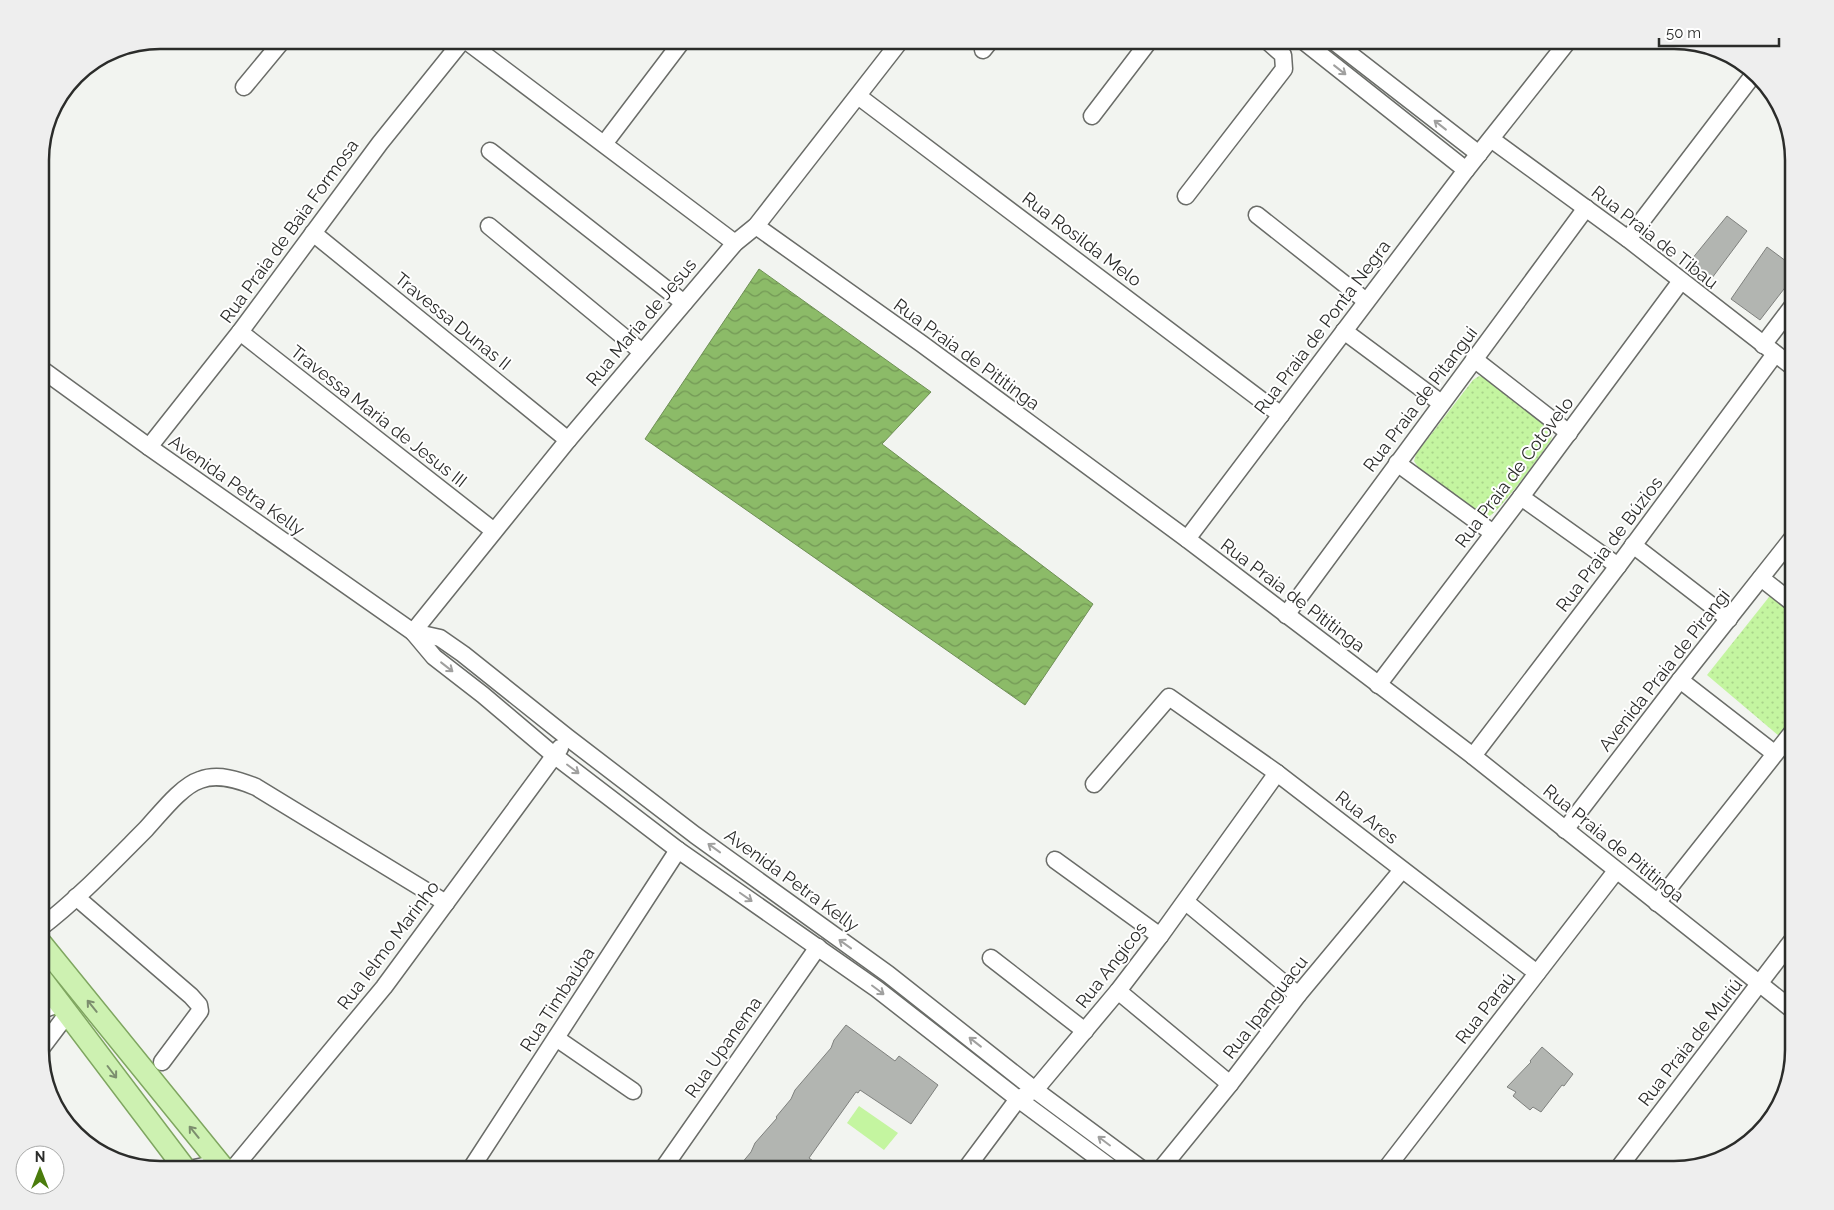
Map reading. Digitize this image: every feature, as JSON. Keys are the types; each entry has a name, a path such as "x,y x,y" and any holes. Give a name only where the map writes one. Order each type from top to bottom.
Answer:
{"main road":[{"path":"49,953 219,1161"},
{"path":"49,989 179,1161"}],"street":[{"path":"244,87 276,49"},
{"name":"Rua Praia de Baia Formosa","path":"149,447 240,332 380,143 457,49"},
{"path":"476,49 735,243"},
{"path":"604,144 676,49"},
{"name":"Rua Maria de Jesus","path":"413,632 568,440 642,352 735,243 756,226 893,49"},
{"path":"1092,116 1143,49"},
{"path":"1186,196 1284,69 1283,56 1276,49"},
{"path":"1313,49 1466,170"},
{"path":"1344,49 1479,154"},
{"name":"Rua Praia de Ponta Negra","path":"1187,539 1366,301 1561,49"},
{"path":"1628,239 1750,79"},
{"name":"Rua Rosilda Melo","path":"858,96 1281,414"},
{"name":"Rua Praia de Tibau","path":"1491,139 1628,239 1785,362"},
{"path":"490,151 684,303"},
{"name":"Rua Praia de Pitangui","path":"1286,615 1586,208"},
{"path":"1257,215 1366,301"},
{"path":"489,226 642,352"},
{"name":"Rua Praia de Pititinga","path":"756,226 922,344 1187,539 1473,756 1785,1004"},
{"name":"Travessa Dunas II","path":"313,233 568,440"},
{"name":"Rua Praia de Cotovelo","path":"1378,685 1569,433 1681,281"},
{"name":"Rua Praia de Búzios","path":"1473,756 1618,566 1769,350 1785,321"},
{"path":"1344,331 1441,403"},
{"name":"Travessa Maria de Jesus III","path":"240,332 494,531"},
{"path":"1474,359 1569,433"},
{"name":"Avenida Petra Kelly","path":"49,375 413,632 434,657 483,695 555,756 678,850 876,989 1099,1161"},
{"path":"1397,463 1493,533"},
{"path":"1521,497 1618,566"},
{"path":"1633,545 1729,620"},
{"name":"Avenida Praia de Pirangi","path":"1565,830 1680,680 1785,548"},
{"path":"1762,578 1785,597"},
{"name":"Avenida Petra Kelly","path":"413,632 440,638 464,654 567,737 695,835 888,974 1035,1090 1131,1161"},
{"path":"1680,680 1774,753"},
{"name":"Rua Ares","path":"1094,784 1169,697 1277,773 1537,973"},
{"name":"Rua Ielmo Marinho","path":"231,1161 384,987 555,756 567,737"},
{"path":"1657,903 1785,740"},
{"name":"Rua Angicos","path":"972,1161 1018,1099 1035,1090 1118,991 1186,902 1277,773"},
{"path":"49,920 113,863 184,790 200,780 219,778 237,780 256,787 446,903"},
{"name":"Rua Timbaúba","path":"476,1161 678,850"},
{"path":"1055,860 1160,936"},
{"name":"Rua Ipanguacu","path":"1167,1161 1230,1084 1298,995 1402,870"},
{"name":"Rua Paraú","path":"1393,1161 1616,871"},
{"path":"76,897 199,1005 200,1011 162,1062"},
{"path":"1186,902 1298,995"},
{"name":"Rua Upanema","path":"668,1161 818,947"},
{"name":"Rua Praia de Muriú","path":"1624,1161 1785,950"},
{"path":"992,958 1085,1031"},
{"path":"1118,991 1230,1084"},
{"path":"49,1009 64,1008"},
{"path":"49,1032 64,1008"},
{"path":"556,1038 633,1091"}],"shaded area":[{"path":"1479,376 1486,378 1552,430 1553,433 1551,440 1520,482 1502,505 1488,517 1481,515 1418,467 1414,461 1416,454 1473,380"},
{"path":"1773,592 1785,602 1785,728 1779,736 1707,675"},
{"path":"859,1106 898,1133 884,1150 847,1123"}],"water":[{"path":"759,269 931,392 882,444 1093,604 1025,705 645,439"}],"building":[{"path":"1727,216 1747,231 1709,282 1687,265"},
{"path":"1767,247 1785,260 1785,288 1760,320 1731,299"},
{"path":"846,1025 895,1061 899,1056 938,1085 911,1124 860,1090 858,1093 856,1092 809,1158 813,1161 744,1161 755,1143 791,1099 795,1090 831,1048 834,1040"},
{"path":"1542,1047 1573,1074 1541,1112 1533,1107 1530,1110 1513,1096 1516,1092 1507,1087 1531,1062"}]}
